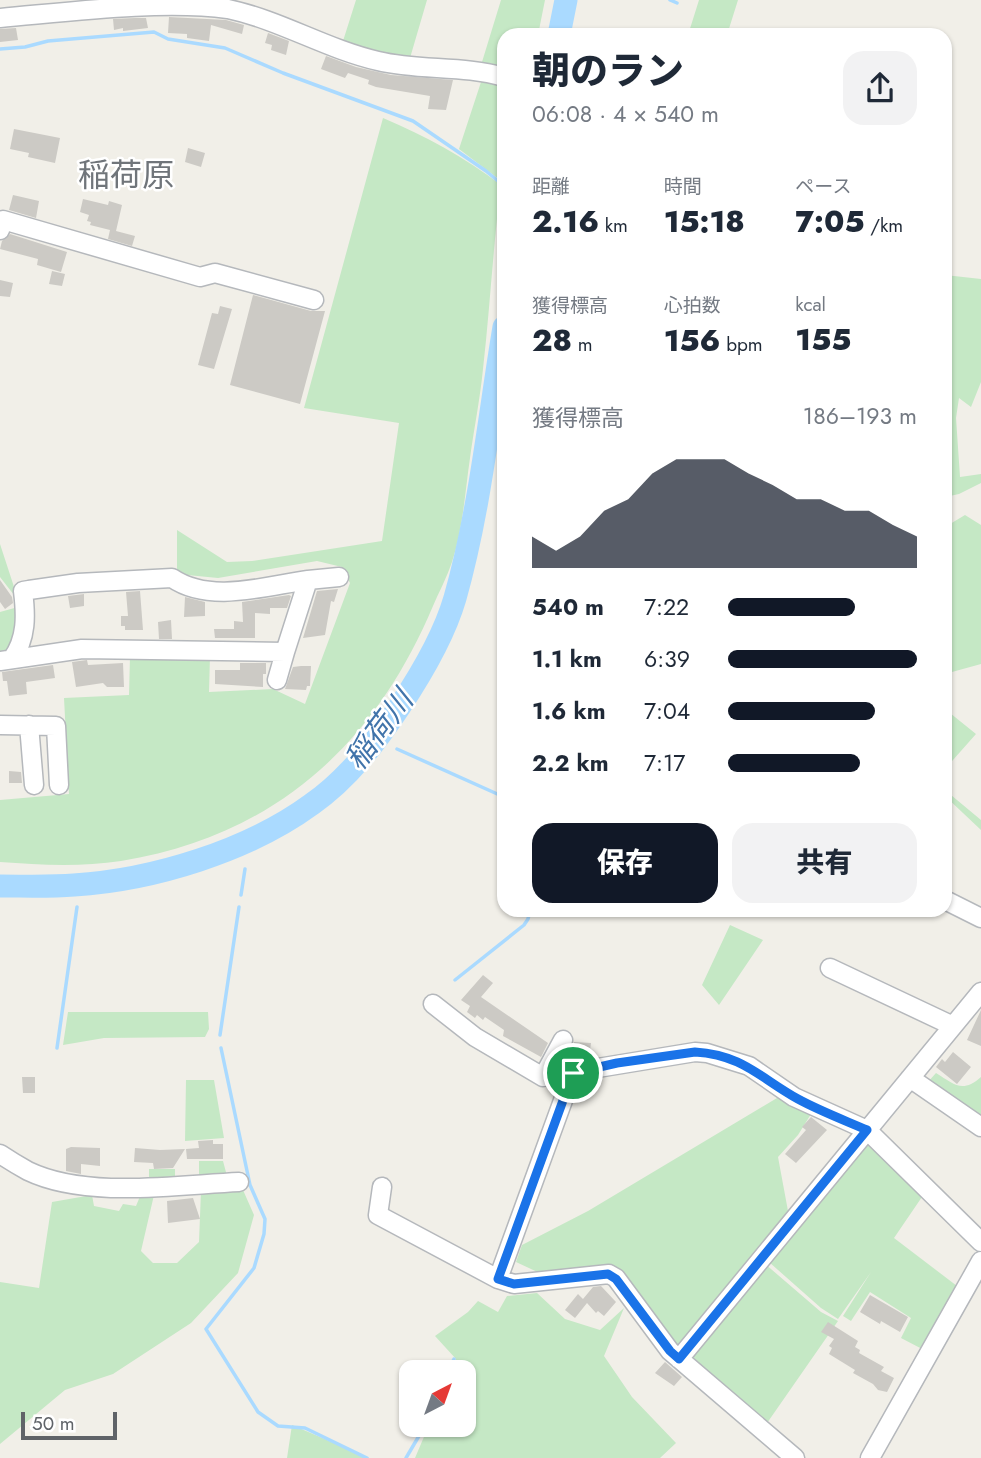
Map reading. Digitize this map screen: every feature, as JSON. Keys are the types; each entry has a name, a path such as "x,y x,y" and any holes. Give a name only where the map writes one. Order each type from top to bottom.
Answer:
{"street":[{"path":"0,18 155,4 204,5 256,16 376,61 483,71 497,75"},
{"path":"0,230 3,220 200,277 215,274 314,299"},
{"path":"6,660 23,640 23,591 78,583 172,578 181,585 206,592 226,592 339,577"},
{"path":"278,680 308,580"},
{"path":"6,660 82,649 285,652"},
{"path":"0,725 55,726 59,785"},
{"path":"29,725 34,785"},
{"path":"952,904 981,918"},
{"path":"830,968 953,1026"},
{"path":"679,1359 981,992"},
{"path":"433,1004 475,1037 543,1077 695,1052 749,1066 794,1097 867,1130 981,1242"},
{"path":"543,1077 563,1040"},
{"path":"498,1279 573,1073"},
{"path":"910,1078 981,1127"},
{"path":"0,1154 30,1172 100,1188 239,1181"},
{"path":"382,1186 378,1215 498,1279 514,1284 608,1274 616,1279 670,1351 795,1458"},
{"path":"870,1458 981,1261"}],"green space":[{"path":"356,0 427,0 410,58 368,51 343,41"},
{"path":"501,0 545,0 539,28 497,28 497,66 482,62"},
{"path":"699,0 738,0 729,28 690,28"},
{"path":"483,76 497,80 497,178 459,149"},
{"path":"383,118 444,148 497,182 497,222 482,380 459,537 448,573 409,656 381,701 349,742 312,777 271,806 226,830 176,849 121,861 60,865 0,862 0,800 69,794 64,698 129,695 130,657 210,656 209,692 273,689 305,704 350,583 342,567 317,561 218,578 177,574 177,530 227,562 252,561 382,541 399,423 304,408"},
{"path":"952,276 981,279 981,382 971,407 959,398 956,418 960,477 981,474 981,483 952,496"},
{"path":"965,515 981,525 981,664 952,672 952,523"},
{"path":"0,544 16,593 14,595 0,577"},
{"path":"18,607 21,622 9,653 0,655 0,612"},
{"path":"952,715 976,734 952,761"},
{"path":"952,796 981,820 981,830 952,803"},
{"path":"730,925 763,940 719,1005 702,985"},
{"path":"68,1012 208,1012 209,1029 205,1037 104,1038 63,1045"},
{"path":"936,1073 958,1086 968,1085 981,1077 981,1117 927,1083"},
{"path":"186,1080 214,1080 224,1138 185,1141"},
{"path":"782,1095 811,1114 798,1135 778,1157 791,1216 680,1349 672,1348 621,1277 546,1276 516,1262 522,1245 588,1211"},
{"path":"862,1143 870,1143 924,1194 894,1238 957,1286 924,1350 901,1338 911,1318 870,1292 851,1321 843,1316 871,1272 838,1319 821,1308 769,1262"},
{"path":"199,1161 223,1161 227,1176 199,1176"},
{"path":"149,1169 175,1169 175,1178 149,1179"},
{"path":"243,1190 254,1215 238,1273 191,1323 113,1374 65,1390 0,1444 0,1282 39,1288 52,1202 92,1195 94,1206 119,1211 123,1204 136,1206 141,1194 154,1195 141,1251 153,1263 177,1263 199,1242 201,1191"},
{"path":"764,1263 821,1312 838,1321 765,1426 690,1356"},
{"path":"537,1293 565,1319 600,1330 624,1308 604,1356 632,1397 676,1443 660,1458 415,1458 424,1437 476,1437 476,1360 456,1360 435,1336 468,1312 478,1301 498,1312 507,1296"},
{"path":"292,1425 369,1458 287,1458"}],"building":[{"path":"169,17 226,20 244,25 242,34 211,25 209,41 187,38 187,34 168,33"},
{"path":"146,18 148,28 114,30 113,19"},
{"path":"16,28 18,40 0,42 0,29"},
{"path":"268,33 289,41 286,55 271,50 272,45 265,43"},
{"path":"326,56 356,67 391,75 453,80 446,110 428,109 430,96 376,87 368,84 369,80 348,73 345,78 321,69"},
{"path":"14,129 60,138 55,163 28,157 29,153 10,149"},
{"path":"188,148 205,153 201,167 185,162"},
{"path":"13,195 39,201 36,218 9,210"},
{"path":"83,199 108,205 109,201 122,205 116,231 135,236 132,246 108,239 110,230 90,225 91,222 87,221 89,215 80,212"},
{"path":"10,234 67,252 61,272 37,265 38,259 0,249 2,241"},
{"path":"52,271 65,274 62,286 49,284"},
{"path":"0,280 13,283 10,297 0,296"},
{"path":"253,295 311,311 325,311 300,404 230,385"},
{"path":"220,306 232,309 214,369 198,365 212,313 218,314"},
{"path":"0,580 12,597 13,603 5,609 0,602"},
{"path":"338,589 334,602 331,601 325,635 303,638 317,591"},
{"path":"140,591 143,630 125,630 125,626 121,626 121,616 128,616 126,592"},
{"path":"84,594 84,606 70,608 68,596"},
{"path":"291,596 287,608 270,608 270,614 255,613 255,638 215,638 214,629 234,629 234,621 243,622 242,602"},
{"path":"185,597 205,602 205,616 184,617"},
{"path":"171,620 172,639 159,639 158,622"},
{"path":"87,660 88,665 123,663 124,687 107,687 103,683 76,687 72,662"},
{"path":"240,663 266,663 263,687 215,684 215,670 240,670"},
{"path":"53,665 55,678 26,682 27,694 9,696 7,681 3,681 2,672"},
{"path":"311,666 310,686 307,686 306,690 285,689 293,667"},
{"path":"9,771 21,772 22,783 9,783"},
{"path":"483,975 493,983 481,997 548,1043 541,1057 503,1036 504,1030 485,1017 483,1020 477,1015 475,1018 467,1012 470,1006 461,1000"},
{"path":"981,1010 981,1046 967,1040"},
{"path":"574,1042 591,1043 589,1058 567,1060"},
{"path":"953,1052 971,1067 957,1084 936,1067 942,1059 945,1062"},
{"path":"22,1077 35,1077 35,1093 23,1093"},
{"path":"811,1117 827,1130 796,1163 785,1154 806,1130 802,1127"},
{"path":"213,1140 213,1144 223,1144 223,1159 187,1159 186,1149 199,1148 198,1141"},
{"path":"100,1148 100,1166 81,1164 81,1174 66,1171 66,1149"},
{"path":"135,1148 185,1149 173,1168 154,1169 153,1163 134,1162"},
{"path":"193,1198 200,1219 168,1223 167,1201"},
{"path":"601,1286 616,1302 604,1316 598,1311 596,1313 587,1303 575,1318 565,1310 578,1294 583,1299 593,1287"},
{"path":"870,1295 908,1317 900,1332 860,1312"},
{"path":"828,1322 858,1341 855,1347 860,1350 859,1353 884,1367 881,1371 894,1378 887,1392 878,1390 873,1384 853,1373 855,1370 829,1354 832,1348 829,1346 834,1339 821,1332"},
{"path":"665,1362 682,1377 674,1386 655,1373"}],"waterway":[{"name":"稲荷川","path":"560,28 566,0"},
{"path":"670,0 677,3"},
{"path":"0,49 25,47 48,41 154,32 168,39 225,48 283,73 413,121 497,180"},
{"name":"稲荷川","path":"0,886 56,886 104,882 167,870 259,836 287,821 338,783 361,759 391,720 432,654 450,612 464,565 478,497 497,373"},
{"path":"397,749 497,794"},
{"path":"241,895 245,869"},
{"path":"57,1048 77,907"},
{"path":"220,1035 239,907"},
{"path":"455,980 524,925 528,917"},
{"path":"221,1048 250,1185 265,1219 264,1234 254,1268 206,1329 258,1412 278,1426 305,1428 367,1458"},
{"path":"406,1458 418,1437"}],"district":[{"name":"稲荷原","path":"126,175"}],"route":[{"path":"695,1052 707,1053 749,1066 794,1097 867,1130 679,1359 670,1351 616,1279 608,1274 514,1284 498,1279 573,1073 617,1063 695,1052"}]}
